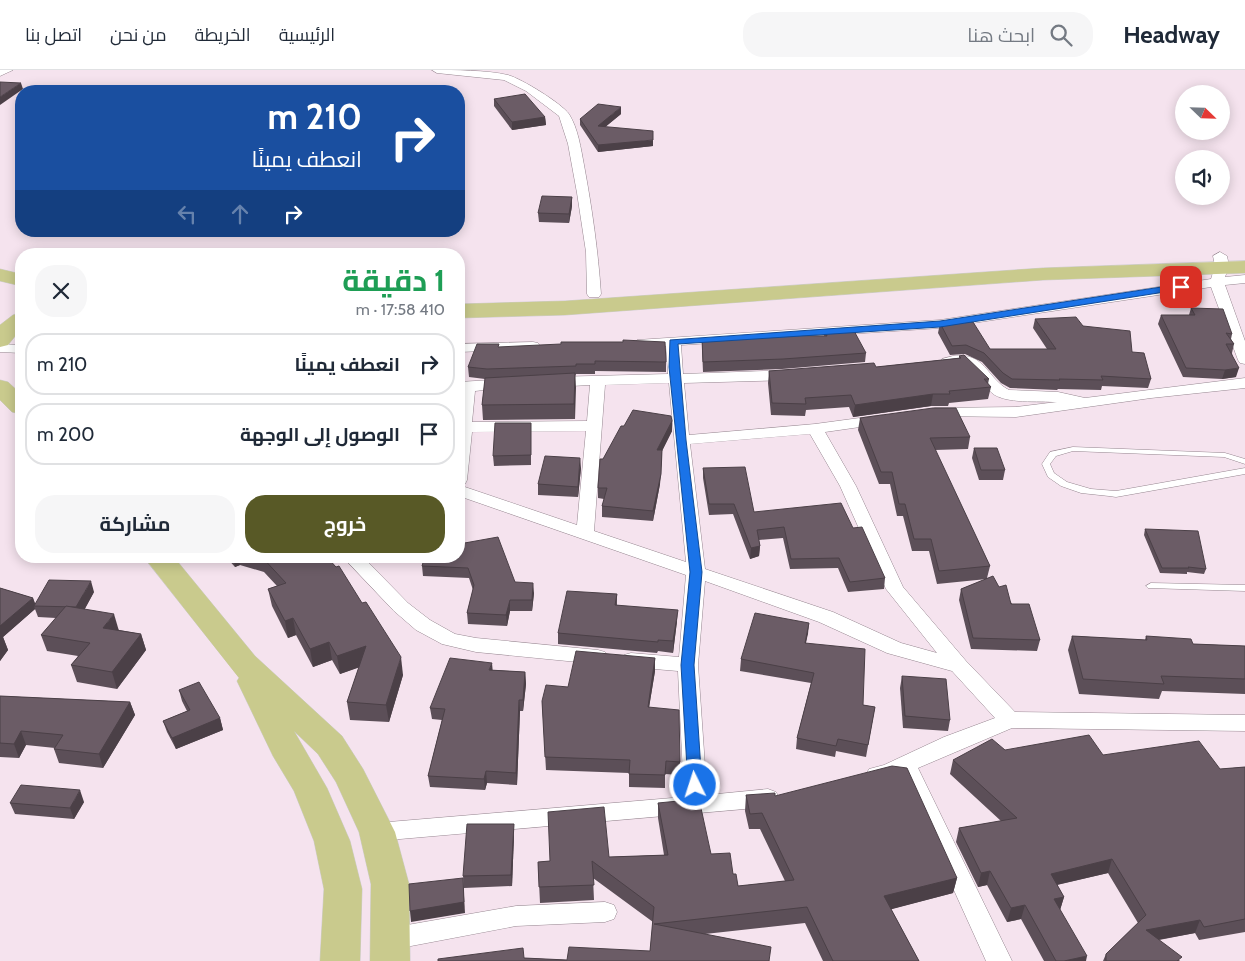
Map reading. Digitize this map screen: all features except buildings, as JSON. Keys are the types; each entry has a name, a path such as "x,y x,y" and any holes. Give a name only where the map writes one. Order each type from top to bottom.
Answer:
{"main road":[{"path":"465,298 594,294 1138,258 1220,268 1245,255"},
{"path":"465,311 565,308 1043,274 1245,267"},
{"path":"0,275 15,279"},
{"path":"0,293 15,295"},
{"path":"0,340 15,324"},
{"path":"0,387 15,401"},
{"path":"0,402 15,411"},
{"path":"163,563 244,664 330,745 352,778 376,832 390,884 390,950"},
{"path":"244,664 290,756 310,788 332,841 343,889 340,961"}],"street":[{"path":"0,73 8,70"},
{"path":"437,70 506,77 530,89 564,115 574,144 585,202 592,252 594,294"},
{"path":"624,343 673,342 940,324 1220,268 1245,279"},
{"path":"1220,268 1220,294 1245,360"},
{"path":"673,342 681,440 696,572 688,665 696,805"},
{"path":"465,348 546,346"},
{"path":"0,348 15,349"},
{"path":"936,363 964,360 973,363 998,392 1006,395 1058,397 1084,402"},
{"path":"542,382 811,374"},
{"path":"585,534 598,380"},
{"path":"922,414 1016,412 1245,383"},
{"path":"465,386 524,384"},
{"path":"681,440 815,429 893,418"},
{"path":"465,428 594,426"},
{"path":"815,429 848,486 895,589 959,666 1010,720"},
{"path":"465,492 826,617 894,648 959,666"},
{"path":"358,563 401,607 423,625 449,639 476,645 688,665"},
{"path":"861,778 889,772 952,743 1010,720 1245,722"},
{"path":"889,772 912,774 999,961"},
{"path":"376,832 788,796"},
{"path":"390,950 516,916 605,912"}],"lane":[{"path":"1245,462 1225,455 1072,449 1053,454 1046,464 1051,475 1072,488 1098,494 1116,494 1245,471"},
{"path":"1152,586 1245,588"}],"route":[{"path":"695,785 688,665 696,572 673,367 673,342 940,324 1181,287"}]}
